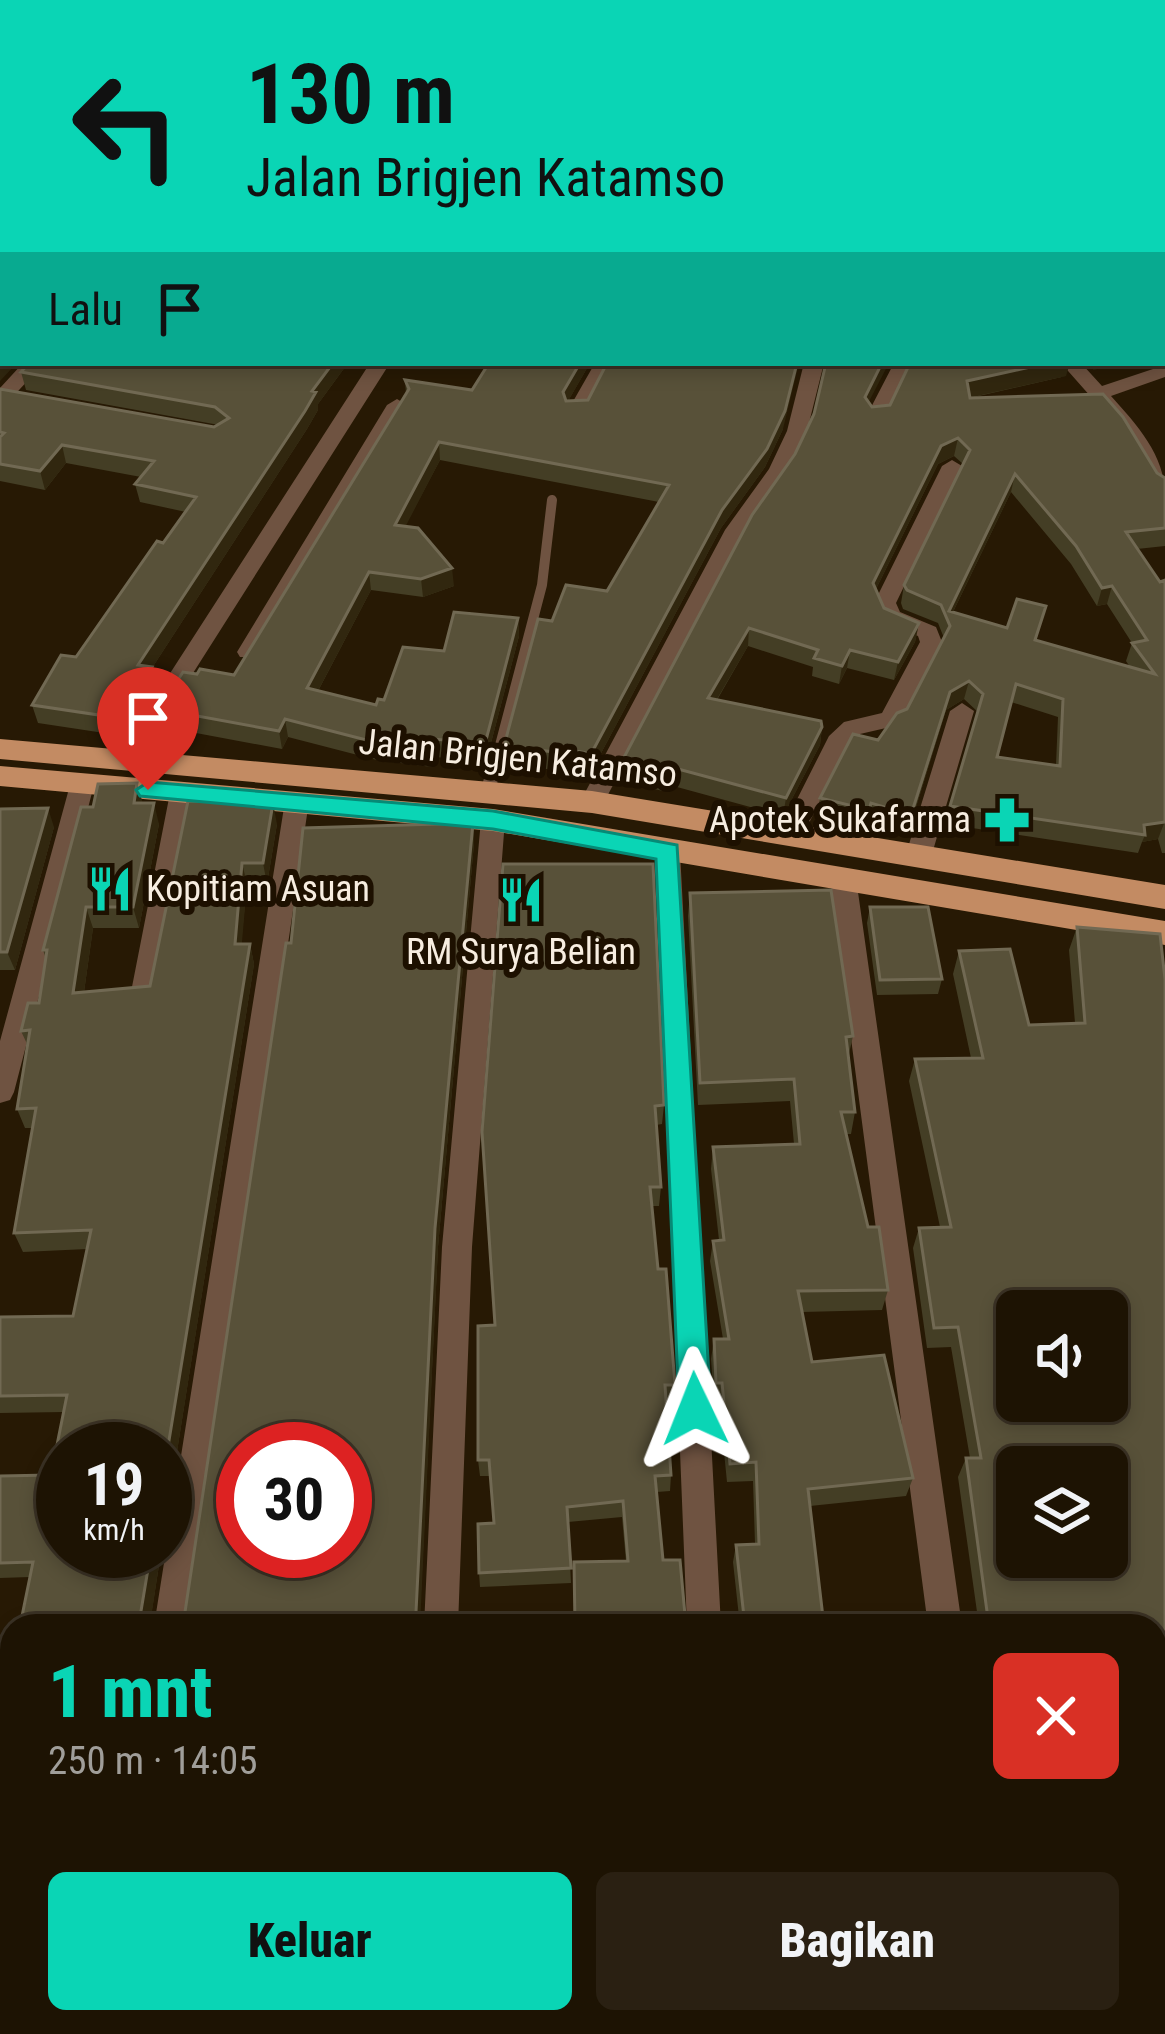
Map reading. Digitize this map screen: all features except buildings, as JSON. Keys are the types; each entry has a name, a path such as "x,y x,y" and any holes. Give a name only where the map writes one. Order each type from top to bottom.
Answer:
{"main road":[{"name":"Jalan Brigjen Katamso","path":"0,748 490,805 592,802 1165,897"},
{"name":"Jalan Brigjen Katamso","path":"0,776 297,801 356,792"},
{"name":"Jalan Brigjen Katamso","path":"490,805 668,852 843,878 1163,939"}],"street":[{"path":"10,398 32,366"},
{"path":"126,760 378,366"},
{"path":"577,412 603,366"},
{"path":"592,802 736,530 788,452 813,366"},
{"path":"876,417 902,366"},
{"path":"1074,366 1130,429 1165,489"},
{"path":"1099,393 1165,371"},
{"path":"248,652 397,405"},
{"path":"792,833 837,742 852,728 892,719 931,642 928,632 891,616 884,603 952,466"},
{"path":"270,537 310,543"},
{"path":"919,854 962,711"},
{"path":"0,1092 82,785"},
{"path":"142,997 182,793"},
{"path":"173,1614 297,801"},
{"path":"441,1614 457,1247 490,805"},
{"path":"668,852 703,1614"},
{"path":"843,878 943,1614"}],"lane":[{"path":"490,805 542,585 552,500"}],"place":[{"name":"Apotek Sukafarma","path":"1007,820"},
{"name":"Kopitiam Asuan","path":"110,889"},
{"name":"RM Surya Belian","path":"521,900"}],"route":[{"path":"148,790 493,820 668,852 695,1409"}]}
